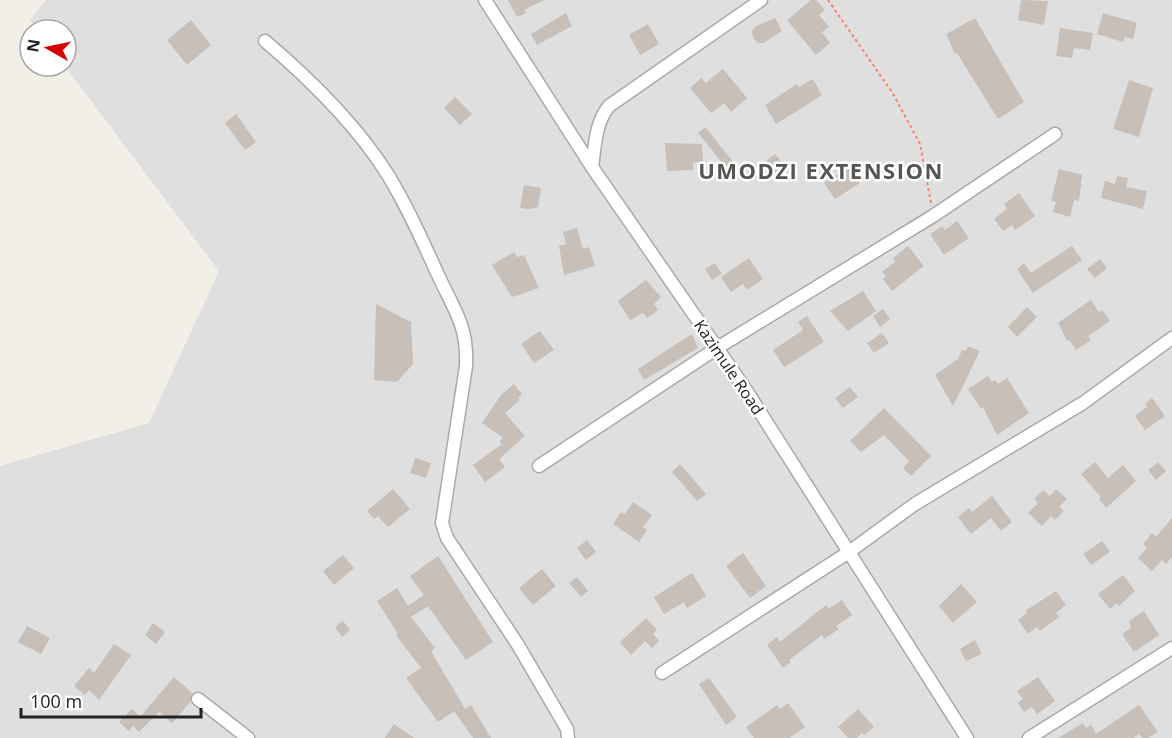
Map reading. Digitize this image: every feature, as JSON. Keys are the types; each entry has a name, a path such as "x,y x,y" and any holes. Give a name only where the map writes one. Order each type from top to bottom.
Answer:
{"street":[{"name":"Kazimule Road","path":"485,0 592,167 717,348 967,738"},
{"path":"592,167 598,127 602,114 609,106 761,0"},
{"path":"265,41 353,126 387,174 416,226 462,322 467,342 466,366 444,498 444,531 518,645 567,729 568,738"},
{"path":"539,466 717,348 933,216 1055,134"},
{"path":"662,673 849,552 915,504 1083,403 1172,338"},
{"path":"1029,738 1172,648"},
{"path":"198,699 248,738"}],"path":[{"path":"828,0 892,92 920,144 933,216"}],"shaded area":[{"path":"46,0 1172,0 1172,738 0,738 0,466 149,423 219,271 74,78 78,78 78,18 32,18"}],"building":[{"path":"508,0 544,0 524,10 526,13 517,17"},
{"path":"811,0 816,0 825,10 819,15 829,27 822,32 830,43 816,55 787,20"},
{"path":"1021,0 1048,1 1044,25 1018,20"},
{"path":"566,13 572,26 537,45 531,34"},
{"path":"1103,13 1137,23 1133,39 1125,37 1123,42 1097,34"},
{"path":"775,18 782,31 764,43 758,43 753,38 752,31 756,26"},
{"path":"975,18 1024,102 998,119 957,53 955,54 946,34"},
{"path":"191,20 211,45 187,65 167,40"},
{"path":"648,24 659,44 640,55 629,35"},
{"path":"1060,28 1093,33 1090,50 1074,48 1072,58 1056,56"},
{"path":"723,69 747,98 731,112 724,103 711,113 690,88 701,78 706,83"},
{"path":"813,79 822,95 776,124 765,105 797,84 799,87"},
{"path":"1129,80 1153,88 1139,137 1113,129"},
{"path":"455,97 472,114 460,125 444,108"},
{"path":"236,114 256,142 245,150 225,123"},
{"path":"705,127 735,164 728,170 698,133"},
{"path":"665,143 702,144 703,162 693,163 693,170 667,171"},
{"path":"775,154 786,167 777,175 766,161"},
{"path":"850,166 860,183 835,199 824,183"},
{"path":"1059,169 1082,175 1079,201 1074,200 1070,217 1053,212 1056,202 1051,201"},
{"path":"1117,176 1128,178 1126,187 1147,191 1143,209 1101,198 1105,181 1115,184"},
{"path":"524,185 541,188 538,207 520,208"},
{"path":"1019,193 1035,216 1015,230 1012,225 1003,231 994,219 1007,209 1004,204"},
{"path":"957,221 969,238 944,255 930,234 942,226 945,230"},
{"path":"577,228 583,249 589,247 595,266 564,275 559,246 566,244 563,232"},
{"path":"908,246 924,266 892,291 883,279 886,276 882,272 895,262 893,258"},
{"path":"1072,246 1082,260 1033,293 1017,269 1024,263 1031,273"},
{"path":"514,252 517,257 524,255 539,288 512,297 492,265"},
{"path":"749,258 763,279 747,290 743,284 731,292 721,277"},
{"path":"1100,259 1107,268 1095,278 1087,269"},
{"path":"715,263 722,274 712,280 705,269"},
{"path":"646,280 661,297 654,304 658,310 647,318 643,313 630,320 618,301"},
{"path":"863,291 876,311 848,331 830,311"},
{"path":"1091,300 1099,312 1102,310 1110,321 1088,336 1091,340 1076,350 1069,340 1067,341 1058,323"},
{"path":"376,304 411,322 413,364 397,382 374,380"},
{"path":"1027,307 1037,317 1017,337 1008,327"},
{"path":"883,309 890,319 880,327 873,316"},
{"path":"807,316 824,342 784,367 773,350 803,330 798,322"},
{"path":"540,331 554,350 534,363 521,344"},
{"path":"882,333 889,343 874,353 867,343"},
{"path":"692,334 698,348 644,380 638,369"},
{"path":"968,346 980,351 953,406 935,375 958,359 962,350 966,351"},
{"path":"988,376 992,382 995,380 998,384 1007,378 1029,413 997,435 983,407 981,409 968,389"},
{"path":"514,384 522,394 518,398 520,400 505,413 525,436 499,459 505,467 485,482 473,465 502,444 499,442 503,438 482,423 501,395"},
{"path":"850,387 858,397 843,408 835,398"},
{"path":"1152,398 1165,416 1145,430 1135,416 1147,407 1145,404"},
{"path":"884,408 931,456 911,476 903,468 909,461 884,435 861,452 850,441"},
{"path":"415,458 431,463 426,478 410,473"},
{"path":"1095,462 1108,478 1123,465 1136,481 1106,508 1099,499 1101,497 1081,474"},
{"path":"1158,462 1166,471 1156,480 1148,470"},
{"path":"680,464 706,494 697,501 672,472"},
{"path":"393,489 410,509 388,527 378,516 374,519 367,511"},
{"path":"1056,489 1067,499 1059,507 1064,511 1055,520 1051,516 1042,526 1028,513 1038,503 1034,499 1043,490 1050,496"},
{"path":"992,496 1012,522 1001,531 991,518 971,534 958,517 969,508 972,512"},
{"path":"633,502 652,515 643,527 647,530 639,542 613,524 621,512 625,514"},
{"path":"1172,518 1172,557 1166,564 1162,560 1152,571 1138,558 1147,548 1143,544 1152,533 1156,537"},
{"path":"587,540 596,552 586,560 577,548"},
{"path":"1102,541 1110,552 1091,565 1083,554"},
{"path":"743,553 766,586 750,598 726,566"},
{"path":"343,555 354,568 334,585 323,571"},
{"path":"438,556 493,642 466,660 428,606 411,617 435,648 431,651 465,709 471,705 491,738 473,738 454,711 438,722 406,678 421,668 396,635 398,634 377,601 397,588 408,606 424,595 410,576"},
{"path":"542,569 556,586 533,605 519,588"},
{"path":"692,573 706,596 687,608 684,602 664,614 654,597"},
{"path":"1123,575 1135,591 1119,606 1117,603 1110,609 1098,594"},
{"path":"577,577 588,591 581,597 569,583"},
{"path":"961,584 977,602 953,623 939,606"},
{"path":"1056,591 1066,605 1056,613 1059,617 1040,631 1037,627 1028,634 1018,620 1027,613 1025,611"},
{"path":"842,600 852,615 836,626 839,629 824,639 822,635 789,660 791,662 783,668 767,645 777,637 780,642 826,605 828,609"},
{"path":"1144,611 1159,635 1134,652 1122,634 1131,628 1129,621"},
{"path":"646,618 657,630 653,634 659,641 652,648 645,641 631,655 620,642"},
{"path":"343,621 350,630 342,637 335,627"},
{"path":"153,623 165,632 156,644 145,635"},
{"path":"27,626 50,638 41,654 18,642"},
{"path":"975,640 982,654 966,661 960,649"},
{"path":"114,644 131,655 99,700 89,690 85,695 74,686 89,668 94,673"},
{"path":"174,677 192,693 190,702 172,723 159,712 139,732 133,726 129,731 119,722 132,709 140,717"},
{"path":"1038,677 1055,701 1037,714 1032,707 1024,712 1018,703 1023,699 1017,691"},
{"path":"709,678 737,717 726,725 699,684"},
{"path":"788,703 805,727 789,738 754,738 746,727 777,705 780,709"},
{"path":"1139,705 1158,732 1148,738 1142,738 1139,734 1133,738 1058,738 1083,723 1086,728 1091,725 1096,734"},
{"path":"858,709 874,727 857,738 848,738 838,727"},
{"path":"394,724 414,738 385,738"}],"district":[{"name":"UMODZI EXTENSION","path":"821,170"}]}
